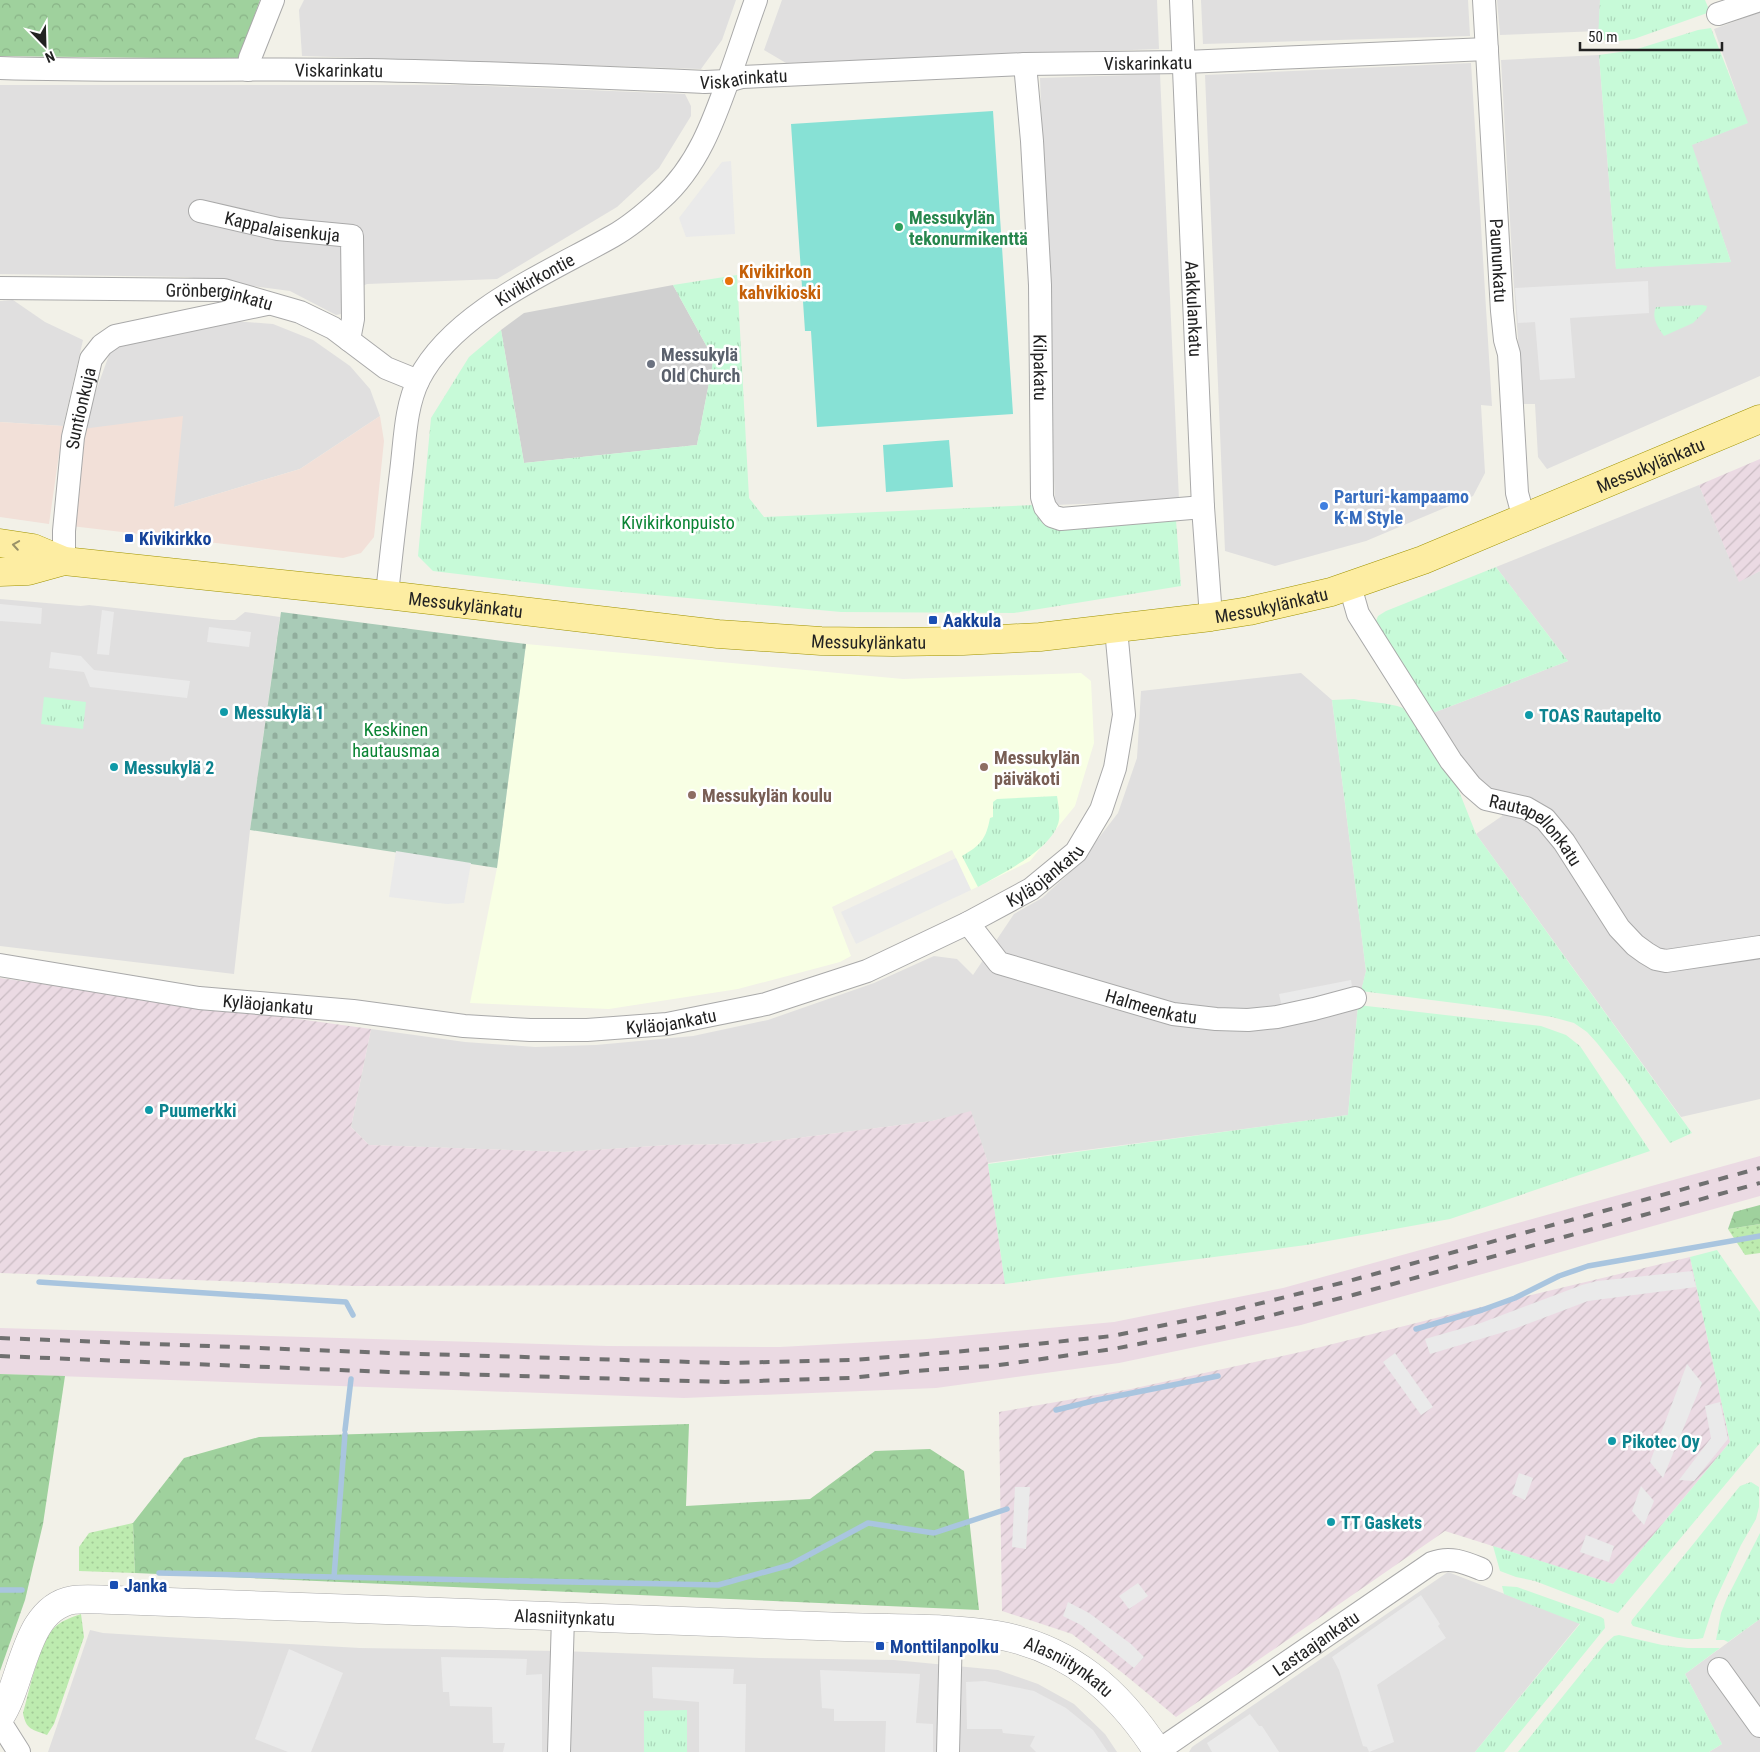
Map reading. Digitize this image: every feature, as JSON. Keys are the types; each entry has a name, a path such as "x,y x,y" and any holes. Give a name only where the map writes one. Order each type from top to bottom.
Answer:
{"main road":[{"name":"Messukylänkatu","path":"0,543 34,548 64,561 387,595 718,634 821,641 893,642 1040,637 1211,617 1300,600 1350,586 1423,560 1524,519 1760,418"},
{"name":"Messukylänkatu","path":"0,572 28,571 64,561"}],"street":[{"path":"248,70 250,58 272,0"},
{"name":"Kivikirkontie","path":"387,595 408,414 418,381 431,359 448,339 480,313 531,279 615,234 662,198 686,172 705,141 756,0"},
{"name":"Aakkulankatu","path":"1181,0 1203,507 1211,617"},
{"name":"Paununkatu","path":"1484,0 1502,311 1505,340 1509,354 1517,493 1524,519"},
{"path":"1718,14 1760,0"},
{"name":"Viskarinkatu","path":"0,68 189,71 421,71 705,82 728,81 742,77 1025,64 1185,62 1487,49"},
{"name":"Kilpakatu","path":"1025,64 1032,141 1040,285 1042,497 1045,507 1052,516 1061,518 1203,507"},
{"name":"Kappalaisenkuja","path":"200,210 278,230 352,236 353,319 349,340"},
{"name":"Grönberginkatu","path":"0,288 224,290 300,312 333,328 386,368 418,381"},
{"name":"Suntionkuja","path":"64,561 64,531 73,437 91,359 102,345 115,336 271,304"},
{"name":"Rautapellonkatu","path":"1350,586 1358,614 1446,753 1471,786 1486,799 1526,808 1545,819 1564,842 1619,928 1635,945 1656,959 1666,961 1760,947"},
{"name":"Kyläojankatu","path":"0,965 199,998 353,1011 464,1026 530,1030 587,1030 667,1024 766,1004 867,970 968,923 1031,889 1076,852 1101,810 1115,768 1124,715 1116,629"},
{"name":"Halmeenkatu","path":"968,923 999,964 1174,1014 1216,1019 1248,1020 1277,1017 1355,998"},
{"name":"Lastaajankatu","path":"1158,1751 1432,1563 1442,1559 1453,1559 1481,1568"},
{"name":"Alasniitynkatu","path":"0,1717 8,1706 34,1632 43,1617 52,1609 71,1601 115,1600 951,1631 997,1635 1028,1644 1072,1663 1091,1675 1114,1695 1158,1751"},
{"path":"559,1752 564,1617"},
{"path":"948,1752 951,1631"},
{"path":"1719,1669 1760,1726"},
{"path":"0,1722 18,1752"}],"shaded area":[{"path":"304,0 736,0 722,40 701,69 302,56 299,10"},
{"path":"782,0 1157,0 1159,49 786,63 764,50"},
{"path":"1201,0 1468,0 1470,36 1203,44"},
{"path":"1497,0 1600,0 1599,31 1500,35"},
{"path":"1760,12 1760,376 1547,469 1538,457 1535,404 1523,404 1513,274 1501,60 1599,55 1616,268 1731,262 1691,145 1747,123 1714,29"},
{"path":"1471,63 1492,406 1481,405 1485,473 1473,496 1366,541 1275,566 1225,551 1205,75"},
{"path":"1160,74 1179,500 1055,505 1040,78"},
{"path":"0,85 463,85 685,94 691,106 691,116 659,168 617,207 497,279 367,284 347,293 346,313 336,315 290,291 186,277 0,274"},
{"name":"Messukylän tekonurmikenttä","path":"993,111 1013,414 817,427 811,331 805,331 791,124"},
{"path":"731,161 735,234 686,237 679,218 722,162"},
{"path":"1648,281 1649,313 1570,318 1575,378 1540,380 1535,322 1518,323 1515,288"},
{"path":"673,285 712,356 713,362 697,445 524,463 501,330 524,313"},
{"path":"13,300 45,322 83,340 63,426 0,422 0,301"},
{"path":"233,321 273,324 313,340 350,366 370,389 380,416 300,469 174,507 82,429 112,347"},
{"path":"183,416 174,507 300,469 380,416 384,441 374,537 361,553 343,558 71,526 82,429"},
{"path":"0,422 63,426 49,524 0,517"},
{"path":"949,440 953,487 886,492 883,445"},
{"path":"1760,459 1760,571 1739,582 1699,485"},
{"path":"1699,485 1739,581 1760,571 1760,1099 1681,1117 1476,834 1502,816 1507,795 1481,784 1433,713 1568,661 1496,567"},
{"path":"0,599 81,606 89,605 221,620 235,620 245,612 280,617 250,830 234,974 0,946"},
{"path":"0,604 42,608 41,624 0,621"},
{"path":"102,610 114,612 109,655 97,654"},
{"path":"209,627 251,632 249,647 207,642"},
{"name":"Messukylän koulu","path":"526,644 903,679 1081,673 1091,681 1094,743 1075,806 1030,861 971,890 952,850 832,907 851,956 840,962 738,989 609,1009 470,1003 497,868"},
{"path":"51,652 81,656 94,670 190,681 187,698 90,687 84,672 49,668"},
{"path":"1301,673 1332,700 1366,971 1358,1005 1348,1115 988,1163 971,1112 932,1121 750,1144 669,1145 564,1152 369,1145 351,1127 371,1029 465,1042 535,1047 596,1045 693,1036 768,1020 874,983 934,956 957,959 973,975 1014,914 1042,898 1077,866 1118,813 1137,758 1141,691"},
{"path":"396,851 471,863 464,903 447,904 389,897"},
{"path":"956,858 971,890 856,944 841,912"},
{"path":"0,978 371,1029 351,1127 369,1145 564,1152 669,1145 750,1144 932,1121 971,1111 988,1163 1005,1284 355,1286 0,1273"},
{"path":"1351,980 1353,993 1282,1007 1279,994"},
{"path":"1760,1156 1760,1196 1301,1325 1119,1363 936,1388 684,1398 0,1374 0,1328 608,1346 780,1347 927,1339 1114,1322 1283,1288"},
{"path":"1690,1257 1730,1442 1613,1584 1445,1531 1176,1717 1072,1634 1002,1611 999,1412 1131,1389 1305,1351"},
{"path":"1692,1271 1696,1287 1588,1301 1514,1329 1430,1354 1425,1339 1481,1323 1597,1281"},
{"path":"1395,1353 1433,1407 1421,1415 1383,1362"},
{"path":"1687,1364 1702,1383 1663,1478 1650,1462"},
{"path":"1720,1402 1728,1439 1694,1481 1679,1480 1711,1438 1705,1406"},
{"path":"1519,1473 1533,1478 1525,1500 1512,1494"},
{"path":"1641,1486 1654,1501 1644,1525 1632,1511"},
{"path":"1015,1487 1030,1487 1026,1549 1012,1547"},
{"path":"1586,1535 1614,1546 1609,1562 1580,1552"},
{"path":"1448,1572 1580,1623 1475,1752 1189,1752 1192,1747"},
{"path":"1138,1583 1148,1596 1129,1609 1119,1596"},
{"path":"1421,1595 1440,1624 1438,1626 1446,1638 1377,1685 1394,1742 1369,1752 1367,1747 1363,1746 1339,1670 1332,1657"},
{"path":"1068,1602 1089,1613 1131,1644 1144,1657 1134,1668 1081,1625 1063,1616"},
{"path":"1760,1619 1760,1752 1709,1752 1722,1744 1685,1674"},
{"path":"90,1630 103,1633 360,1648 894,1660 998,1670 1038,1684 1074,1704 1105,1734 1117,1752 48,1752"},
{"path":"289,1649 343,1673 311,1752 288,1752 255,1739"},
{"path":"441,1657 527,1659 526,1675 542,1674 542,1752 503,1752 505,1743 493,1743 492,1707 450,1706 449,1692 443,1692"},
{"path":"652,1667 734,1669 733,1684 746,1684 745,1752 699,1752 699,1702 653,1698"},
{"path":"820,1670 920,1674 916,1723 933,1724 933,1752 885,1752 886,1721 834,1721 834,1709 822,1708"},
{"path":"985,1681 1034,1691 1066,1708 1093,1730 1108,1752 1036,1752 1030,1746 1035,1736 1003,1733 1002,1729 967,1729 966,1682"},
{"path":"1250,1714 1259,1726 1262,1726 1279,1752 1212,1752 1207,1743"}],"green space":[{"path":"0,0 260,0 239,59 0,56"},
{"path":"1600,0 1705,0 1710,12 1634,39 1618,41 1598,40"},
{"path":"1711,28 1748,123 1692,145 1731,262 1616,269 1599,55 1634,50 1698,30"},
{"name":"Kivikirkonpuisto","path":"737,275 749,498 764,517 1034,505 1043,524 1176,520 1181,586 1014,613 841,612 568,587 433,571 418,556 431,418 469,357 501,330 524,463 697,445 713,362 712,356 673,285"},
{"path":"1707,306 1706,310 1693,323 1664,336 1656,322 1654,315 1656,307"},
{"path":"1496,567 1568,661 1433,713 1376,621 1378,616 1386,611"},
{"name":"Keskinen hautausmaa","path":"281,612 526,644 497,868 250,830"},
{"path":"44,697 86,702 83,729 41,724"},
{"path":"1354,699 1403,708 1457,786 1476,834 1692,1133 1670,1143 1623,1076 1597,1043 1587,1032 1574,1023 1552,1017 1494,1008 1361,991 1366,971 1332,700"},
{"path":"1057,796 1059,820 1055,831 1047,841 1025,860 978,887 962,856 982,841 990,818 993,817 993,802 997,799"},
{"path":"1358,1005 1541,1026 1566,1035 1580,1046 1650,1151 1450,1219 1306,1245 1005,1284 988,1164 1348,1115"},
{"path":"1760,1205 1760,1224 1728,1229 1734,1212"},
{"path":"1760,1224 1760,1253 1745,1255 1728,1229"},
{"path":"1717,1250 1760,1312 1760,1443 1618,1613 1535,1581 1500,1571 1493,1546 1613,1584 1730,1442 1690,1257"},
{"path":"0,1374 65,1376 43,1524 25,1600 0,1671"},
{"path":"689,1424 686,1506 810,1499 875,1451 930,1449 964,1471 979,1610 135,1573 133,1523 184,1458 259,1437"},
{"path":"1751,1482 1759,1487 1759,1507 1756,1519 1741,1545 1715,1601 1703,1638 1677,1638 1633,1626 1632,1620 1740,1486"},
{"path":"133,1523 135,1573 79,1571 79,1547 89,1533"},
{"path":"1760,1533 1760,1619 1728,1642 1716,1640 1721,1613 1727,1598"},
{"path":"1502,1586 1517,1587 1601,1617 1604,1619 1605,1628 1504,1752 1475,1752 1580,1624 1504,1594"},
{"path":"81,1614 84,1637 54,1724 47,1735 28,1726 24,1719 23,1713 31,1681 43,1646 53,1629 70,1618"},
{"path":"1619,1635 1662,1645 1688,1648 1720,1648 1685,1674 1722,1744 1709,1752 1518,1752 1605,1644 1614,1636"},
{"path":"687,1710 687,1752 644,1752 644,1711"}],"waterway":[{"path":"1416,1329 1482,1310 1515,1298 1559,1276 1588,1266 1760,1236"},
{"path":"39,1282 346,1302 353,1315"},
{"path":"1056,1410 1218,1376"},
{"path":"345,1430 351,1379"},
{"path":"345,1434 334,1577 718,1585 790,1565 868,1523 934,1533 1007,1509"},
{"path":"159,1573 334,1577"},
{"path":"0,1590 22,1590"}],"railway":[{"path":"0,1338 390,1353 726,1363 853,1360 989,1349 1112,1336 1218,1314 1349,1281 1760,1168"},
{"path":"0,1356 389,1372 725,1382 850,1378 915,1371 992,1366 1113,1349 1220,1328 1353,1295 1760,1183"}],"place":[{"name":"Messukylän tekonurmikenttä","path":"899,227"},
{"name":"Kivikirkon kahvikioski","path":"729,281"},
{"name":"Messukylä Old Church","path":"651,364"},
{"name":"Parturi-kampaamo K-M Style","path":"1324,506"},
{"name":"Kivikirkko","path":"129,538"},
{"name":"Aakkula","path":"933,620"},
{"name":"Messukylä 1","path":"224,712"},
{"name":"TOAS Rautapelto","path":"1529,715"},
{"name":"Messukylä 2","path":"114,767"},
{"name":"Messukylän päiväkoti","path":"984,767"},
{"name":"Messukylän koulu","path":"692,795"},
{"name":"Puumerkki","path":"149,1110"},
{"name":"Pikotec Oy","path":"1612,1441"},
{"name":"TT Gaskets","path":"1331,1522"},
{"name":"Janka","path":"114,1585"},
{"name":"Monttilanpolku","path":"880,1646"}]}
